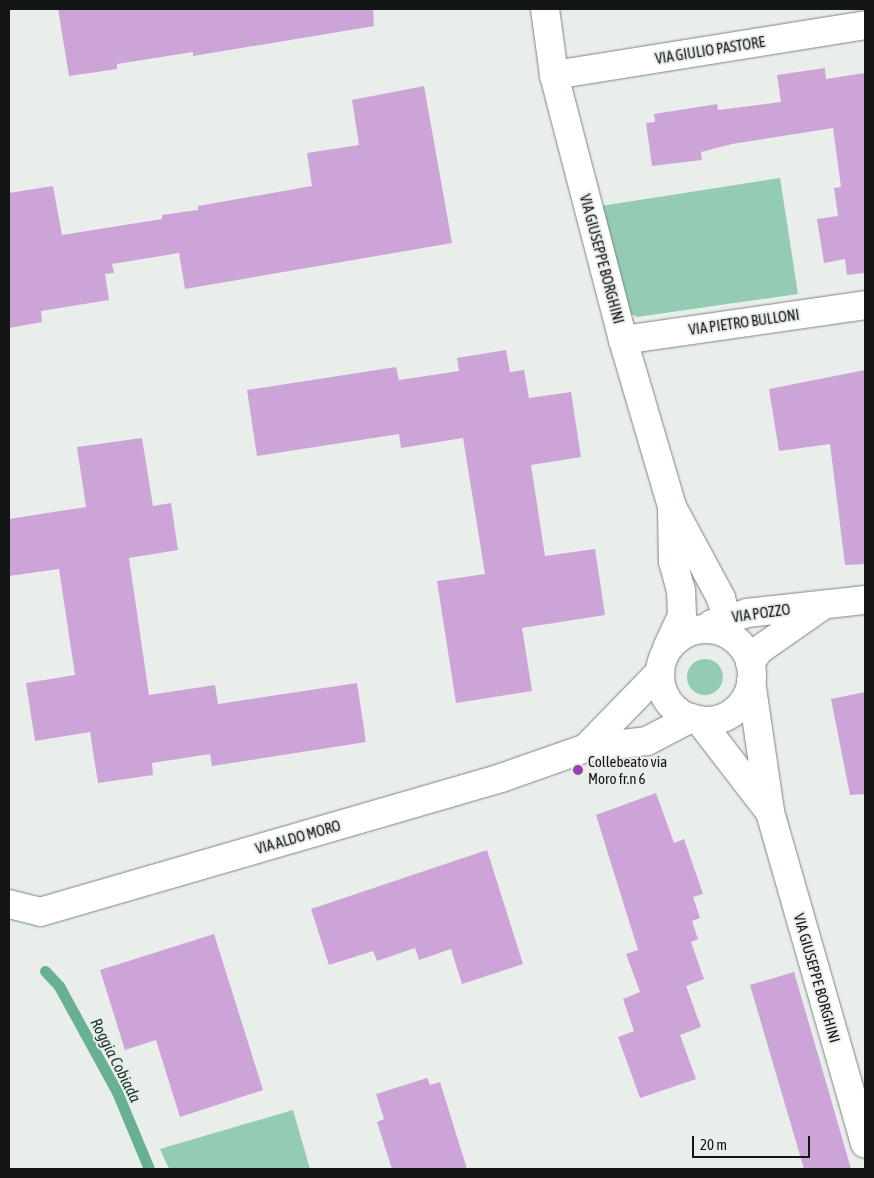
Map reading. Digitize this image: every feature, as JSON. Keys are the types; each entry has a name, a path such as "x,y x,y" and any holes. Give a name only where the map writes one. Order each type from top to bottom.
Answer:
{"street":[{"name":"VIA GIUSEPPE BORGHINI","path":"546,9 554,75 623,340 672,507 702,557 729,626 751,672 770,812 865,1144"},
{"name":"VIA GIULIO PASTORE","path":"554,75 865,26"},
{"name":"VIA PIETRO BULLONI","path":"623,340 865,305"},
{"name":"VIA GIUSEPPE BORGHINI","path":"672,507 673,562 681,591 682,616 662,664 668,700 695,719 770,812"},
{"name":"VIA POZZO","path":"729,626 823,605 865,600"},
{"name":"VIA POZZO","path":"751,672 759,650 823,605"},
{"path":"662,664 686,634 700,629 729,626"},
{"name":"VIA ALDO MORO","path":"586,748 662,664"},
{"path":"695,719 733,712 745,699 751,672"},
{"name":"VIA ALDO MORO","path":"9,904 40,912 500,778 586,748 647,741 695,719"}],"green space":[{"path":"780,178 798,294 637,317 629,313 601,206"},
{"path":"705,659 712,660 718,664 722,670 722,684 718,690 712,694 705,695 698,694 692,690 688,684 687,677 688,670 692,664 698,660"},
{"path":"293,1110 310,1169 169,1169 160,1149"}],"building":[{"path":"58,9 373,9 374,26 193,56 193,52 117,64 117,69 69,76"},
{"path":"825,68 826,79 865,73 865,273 847,275 845,259 824,263 817,219 838,216 834,188 841,187 833,128 732,144 701,152 702,160 652,166 646,123 655,122 654,114 717,104 718,110 781,102 777,75"},
{"path":"424,86 452,243 185,289 179,253 112,264 114,273 105,274 109,300 41,311 42,322 9,328 9,193 53,186 62,235 162,219 162,215 198,210 198,206 312,186 307,153 359,145 352,100"},
{"path":"506,350 510,372 524,370 529,398 571,392 581,457 531,465 545,556 595,549 605,615 522,628 532,691 456,703 437,581 485,574 463,438 401,448 399,434 257,456 247,390 396,367 399,380 459,371 457,358"},
{"path":"865,370 865,564 845,565 830,444 779,451 769,389"},
{"path":"142,438 153,506 171,503 178,550 129,558 149,695 215,685 218,704 357,683 366,742 212,766 210,754 152,763 153,775 98,783 90,732 35,741 26,683 75,675 59,569 9,576 9,519 86,507 77,447"},
{"path":"865,692 865,794 850,795 831,699"},
{"path":"656,793 674,843 684,839 703,894 693,897 700,918 692,921 698,939 691,942 704,979 686,986 701,1027 680,1035 696,1079 640,1098 618,1037 634,1031 623,999 640,992 626,954 638,950 596,815"},
{"path":"487,850 523,964 462,984 451,949 419,960 415,948 377,961 373,951 329,965 311,909"},
{"path":"214,934 263,1090 180,1117 156,1040 125,1050 100,970"},
{"path":"794,972 851,1169 804,1169 750,985"},
{"path":"427,1078 430,1085 440,1082 467,1169 392,1169 377,1122 384,1119 376,1094"}],"waterway":[{"name":"Roggia Cobiada","path":"45,971 59,986 117,1092 149,1169"}],"place":[{"name":"Collebeato via Moro fr.n 6","path":"578,770"}]}
